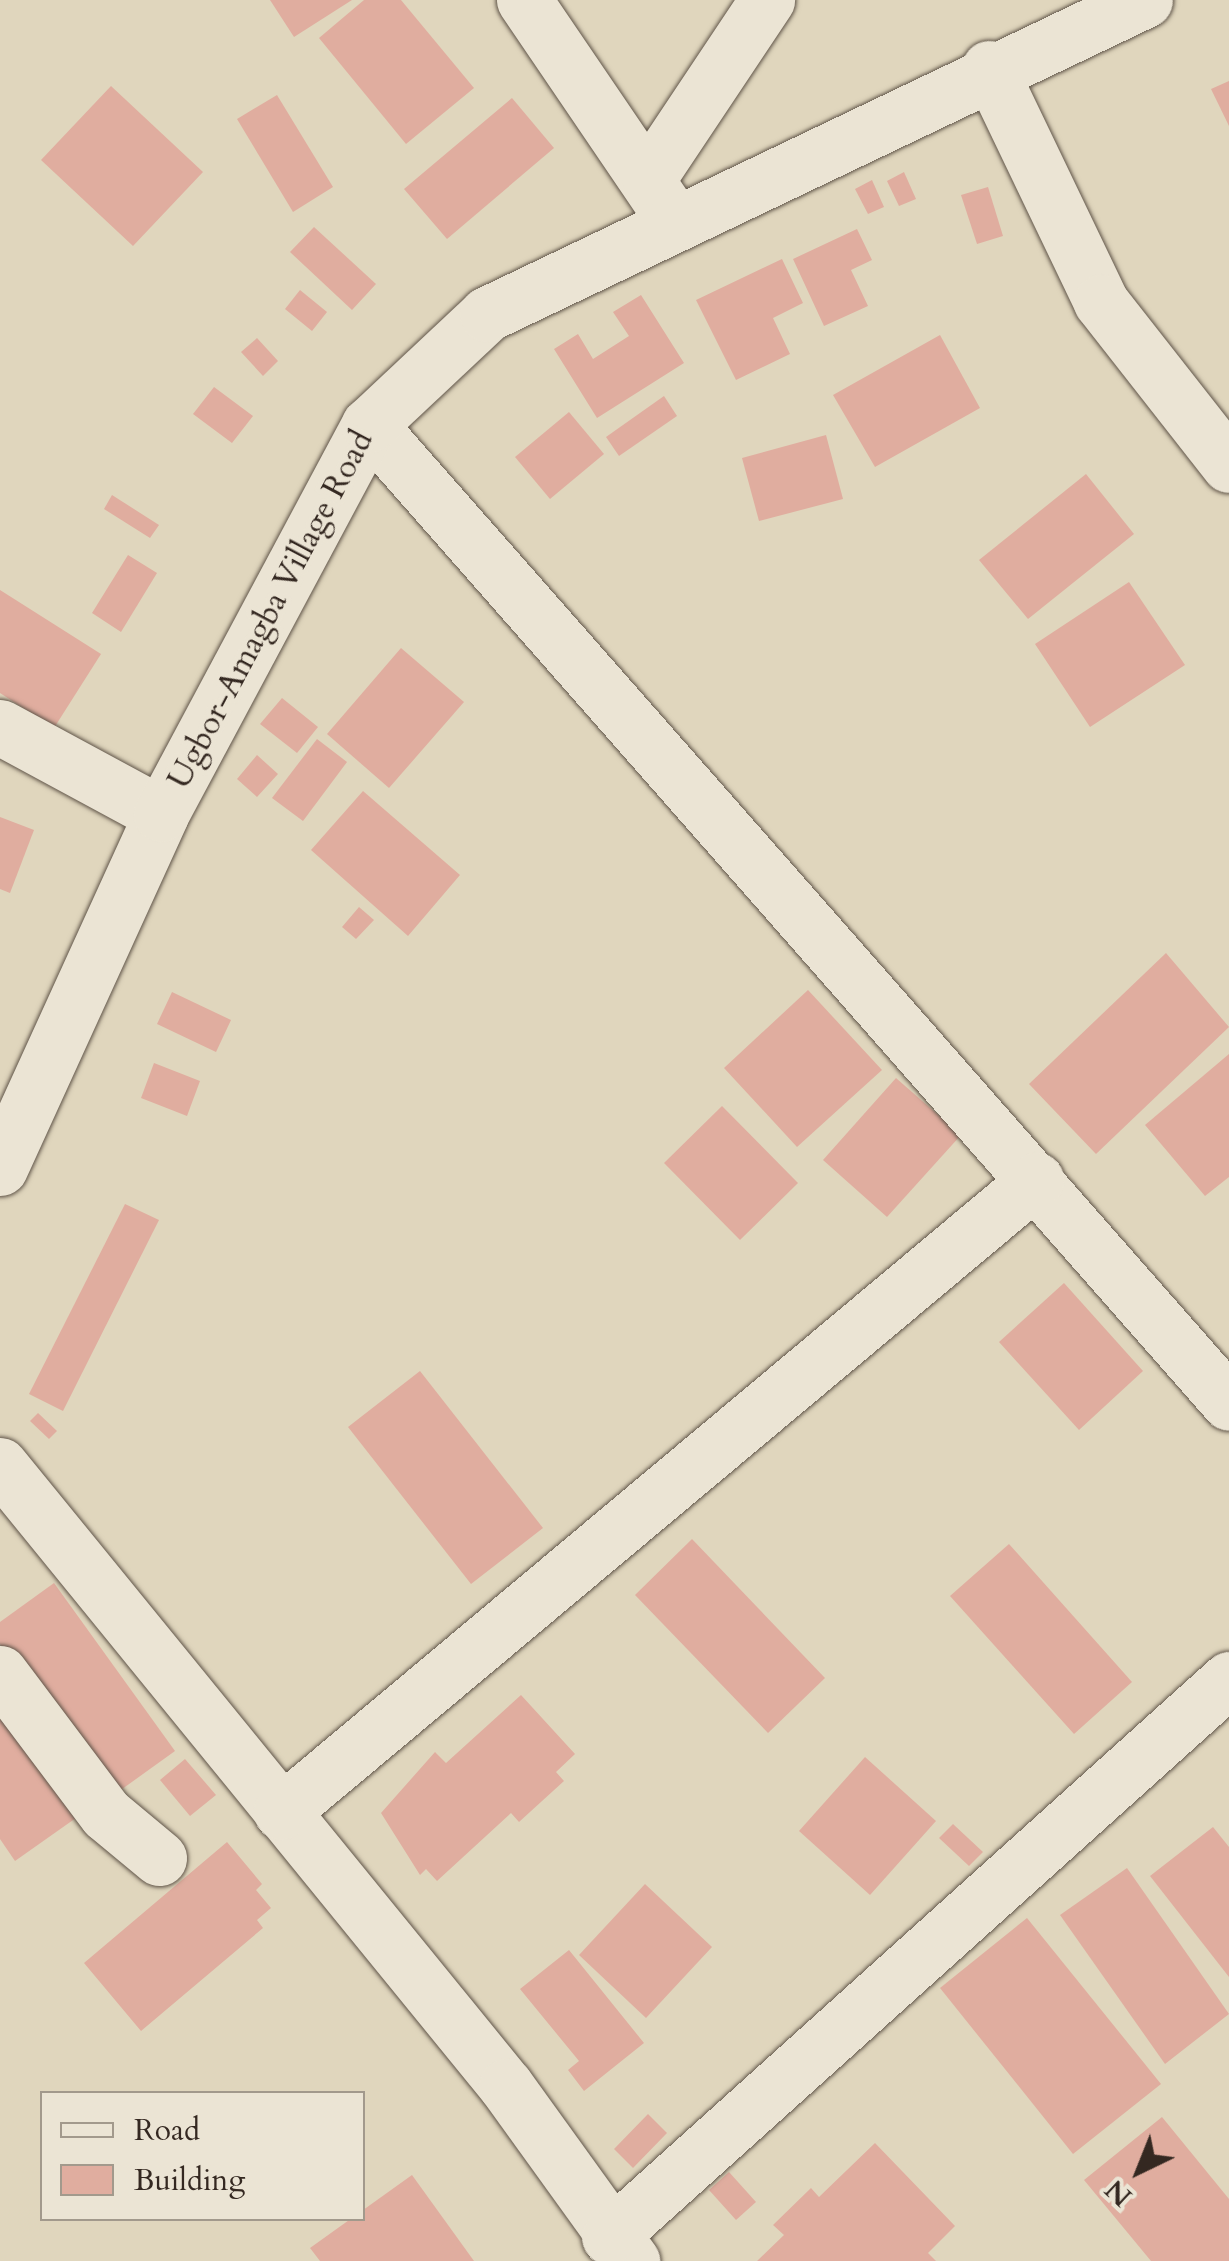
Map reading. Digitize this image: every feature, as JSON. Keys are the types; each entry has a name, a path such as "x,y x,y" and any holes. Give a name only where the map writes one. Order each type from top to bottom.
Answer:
{"street":[{"path":"524,0 661,197 767,0"},
{"name":"Ugbor-Amagba Village Road","path":"0,1168 161,814 370,425 487,314 661,197 990,68 1144,0"},
{"path":"990,68 1101,302 1229,465"},
{"path":"370,425 1229,1404"},
{"path":"0,727 161,814"},
{"path":"281,1812 1036,1180"},
{"path":"0,1465 506,2086 621,2249 1229,1680"},
{"path":"0,1673 106,1814 159,1858"}],"building":[{"path":"270,0 352,0 294,37"},
{"path":"364,0 401,0 474,88 406,144 319,38"},
{"path":"1229,81 1229,126 1211,89"},
{"path":"111,86 203,172 133,246 41,160"},
{"path":"277,95 333,187 293,212 237,119"},
{"path":"512,98 554,148 447,239 404,189"},
{"path":"904,172 916,199 899,206 887,181"},
{"path":"872,180 884,207 868,214 855,189"},
{"path":"988,187 1003,236 977,244 961,195"},
{"path":"314,227 376,284 352,310 290,252"},
{"path":"857,229 872,260 851,270 868,306 824,326 793,259"},
{"path":"782,259 803,303 773,318 790,354 736,380 696,300"},
{"path":"300,290 327,312 312,331 285,309"},
{"path":"641,295 684,363 597,418 554,349 578,334 593,359 629,336 613,312"},
{"path":"940,335 980,408 875,467 833,395"},
{"path":"257,338 278,361 263,376 241,352"},
{"path":"214,387 253,416 232,443 193,414"},
{"path":"664,396 677,416 619,456 606,437"},
{"path":"569,412 604,454 550,499 515,457"},
{"path":"826,435 843,499 759,521 742,458"},
{"path":"1086,474 1134,534 1028,619 979,560"},
{"path":"112,495 159,525 150,538 104,509"},
{"path":"128,555 157,573 121,632 92,613"},
{"path":"1129,582 1185,665 1090,727 1035,644"},
{"path":"0,590 101,654 54,728 0,693"},
{"path":"401,648 464,702 389,788 327,734"},
{"path":"282,698 318,727 297,753 260,724"},
{"path":"317,739 347,762 303,821 272,798"},
{"path":"257,755 278,774 257,797 237,779"},
{"path":"363,791 460,875 408,936 311,850"},
{"path":"0,817 34,830 10,893 0,889"},
{"path":"359,907 374,920 356,939 342,927"},
{"path":"1166,953 1229,1027 1096,1154 1029,1084"},
{"path":"808,990 882,1070 797,1147 724,1068"},
{"path":"172,992 231,1020 216,1052 157,1024"},
{"path":"1229,1054 1229,1177 1205,1196 1145,1125"},
{"path":"154,1063 200,1081 187,1116 141,1098"},
{"path":"896,1078 961,1135 887,1217 823,1160"},
{"path":"722,1106 798,1183 740,1240 664,1163"},
{"path":"125,1204 159,1220 63,1411 29,1394"},
{"path":"1064,1283 1143,1371 1079,1430 999,1342"},
{"path":"420,1371 543,1528 471,1584 348,1427"},
{"path":"38,1413 57,1431 49,1439 30,1421"},
{"path":"692,1539 825,1678 768,1733 635,1595"},
{"path":"1009,1544 1132,1682 1074,1734 950,1596"},
{"path":"54,1583 175,1751 111,1797 0,1644 0,1622"},
{"path":"521,1695 575,1754 556,1772 564,1781 519,1822 511,1813 437,1881 426,1869 420,1875 381,1813 435,1752 446,1763"},
{"path":"0,1696 83,1813 15,1861 0,1839"},
{"path":"865,1757 936,1821 870,1895 799,1831"},
{"path":"185,1759 216,1795 190,1816 160,1780"},
{"path":"953,1824 983,1852 969,1866 939,1838"},
{"path":"1213,1827 1229,1847 1229,1977 1150,1876"},
{"path":"227,1842 262,1884 256,1890 271,1908 257,1920 263,1928 141,2031 84,1963"},
{"path":"1127,1868 1229,2014 1165,2064 1060,1915"},
{"path":"645,1884 712,1947 646,2018 579,1955"},
{"path":"1027,1918 1161,2084 1073,2154 940,1988"},
{"path":"569,1950 644,2043 584,2091 568,2070 579,2061 520,1989"},
{"path":"648,2114 667,2133 633,2168 614,2149"},
{"path":"1162,2117 1229,2199 1229,2261 1151,2261 1084,2180"},
{"path":"875,2143 955,2226 928,2253 936,2261 757,2261 784,2235 773,2225 811,2188 819,2197"},
{"path":"729,2172 756,2202 736,2220 709,2190"},
{"path":"412,2175 474,2261 320,2261 310,2248 348,2221 365,2221 365,2209"}]}
